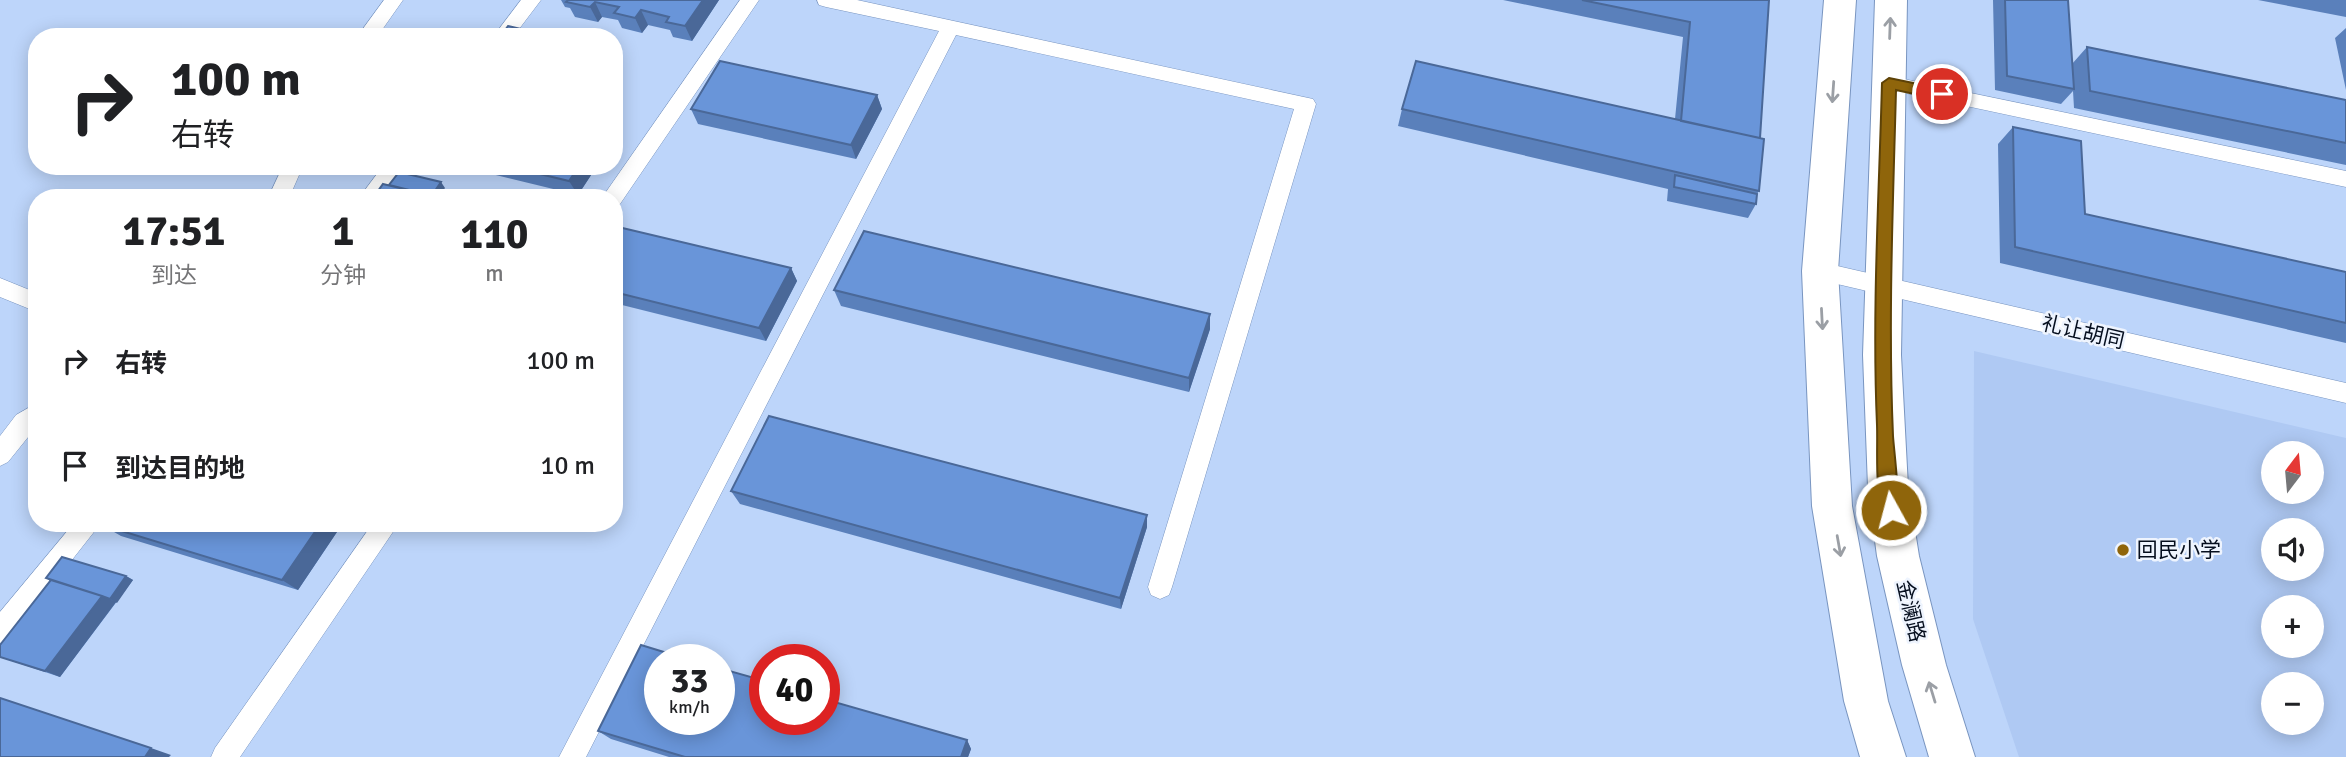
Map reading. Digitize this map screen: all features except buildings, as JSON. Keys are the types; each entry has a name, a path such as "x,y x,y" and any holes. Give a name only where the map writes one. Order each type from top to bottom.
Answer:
{"street":[{"path":"1840,0 1820,271 1832,506 1866,701 1884,757"},
{"name":"金澜路","path":"1891,0 1882,285 1888,487 1898,556 1924,665 1952,757"}],"lane":[{"path":"373,28 394,0"},
{"path":"509,28 532,0"},
{"path":"619,189 750,0"},
{"path":"826,0 1306,104 1160,587"},
{"path":"572,757 951,27"},
{"path":"1889,83 2346,178"},
{"path":"376,189 388,175"},
{"name":"礼让胡同","path":"1820,271 2346,393"},
{"path":"0,287 28,299"},
{"path":"0,455 28,419"},
{"path":"0,631 82,532"},
{"path":"224,757 381,532"}],"shaded area":[{"name":"回民小学","path":"1974,351 2346,438 2346,757 2019,757 1973,619"}],"place":[{"name":"回民小学","path":"2123,550"}],"route":[{"path":"1891,510 1882,355 1889,83 1942,94"}]}
